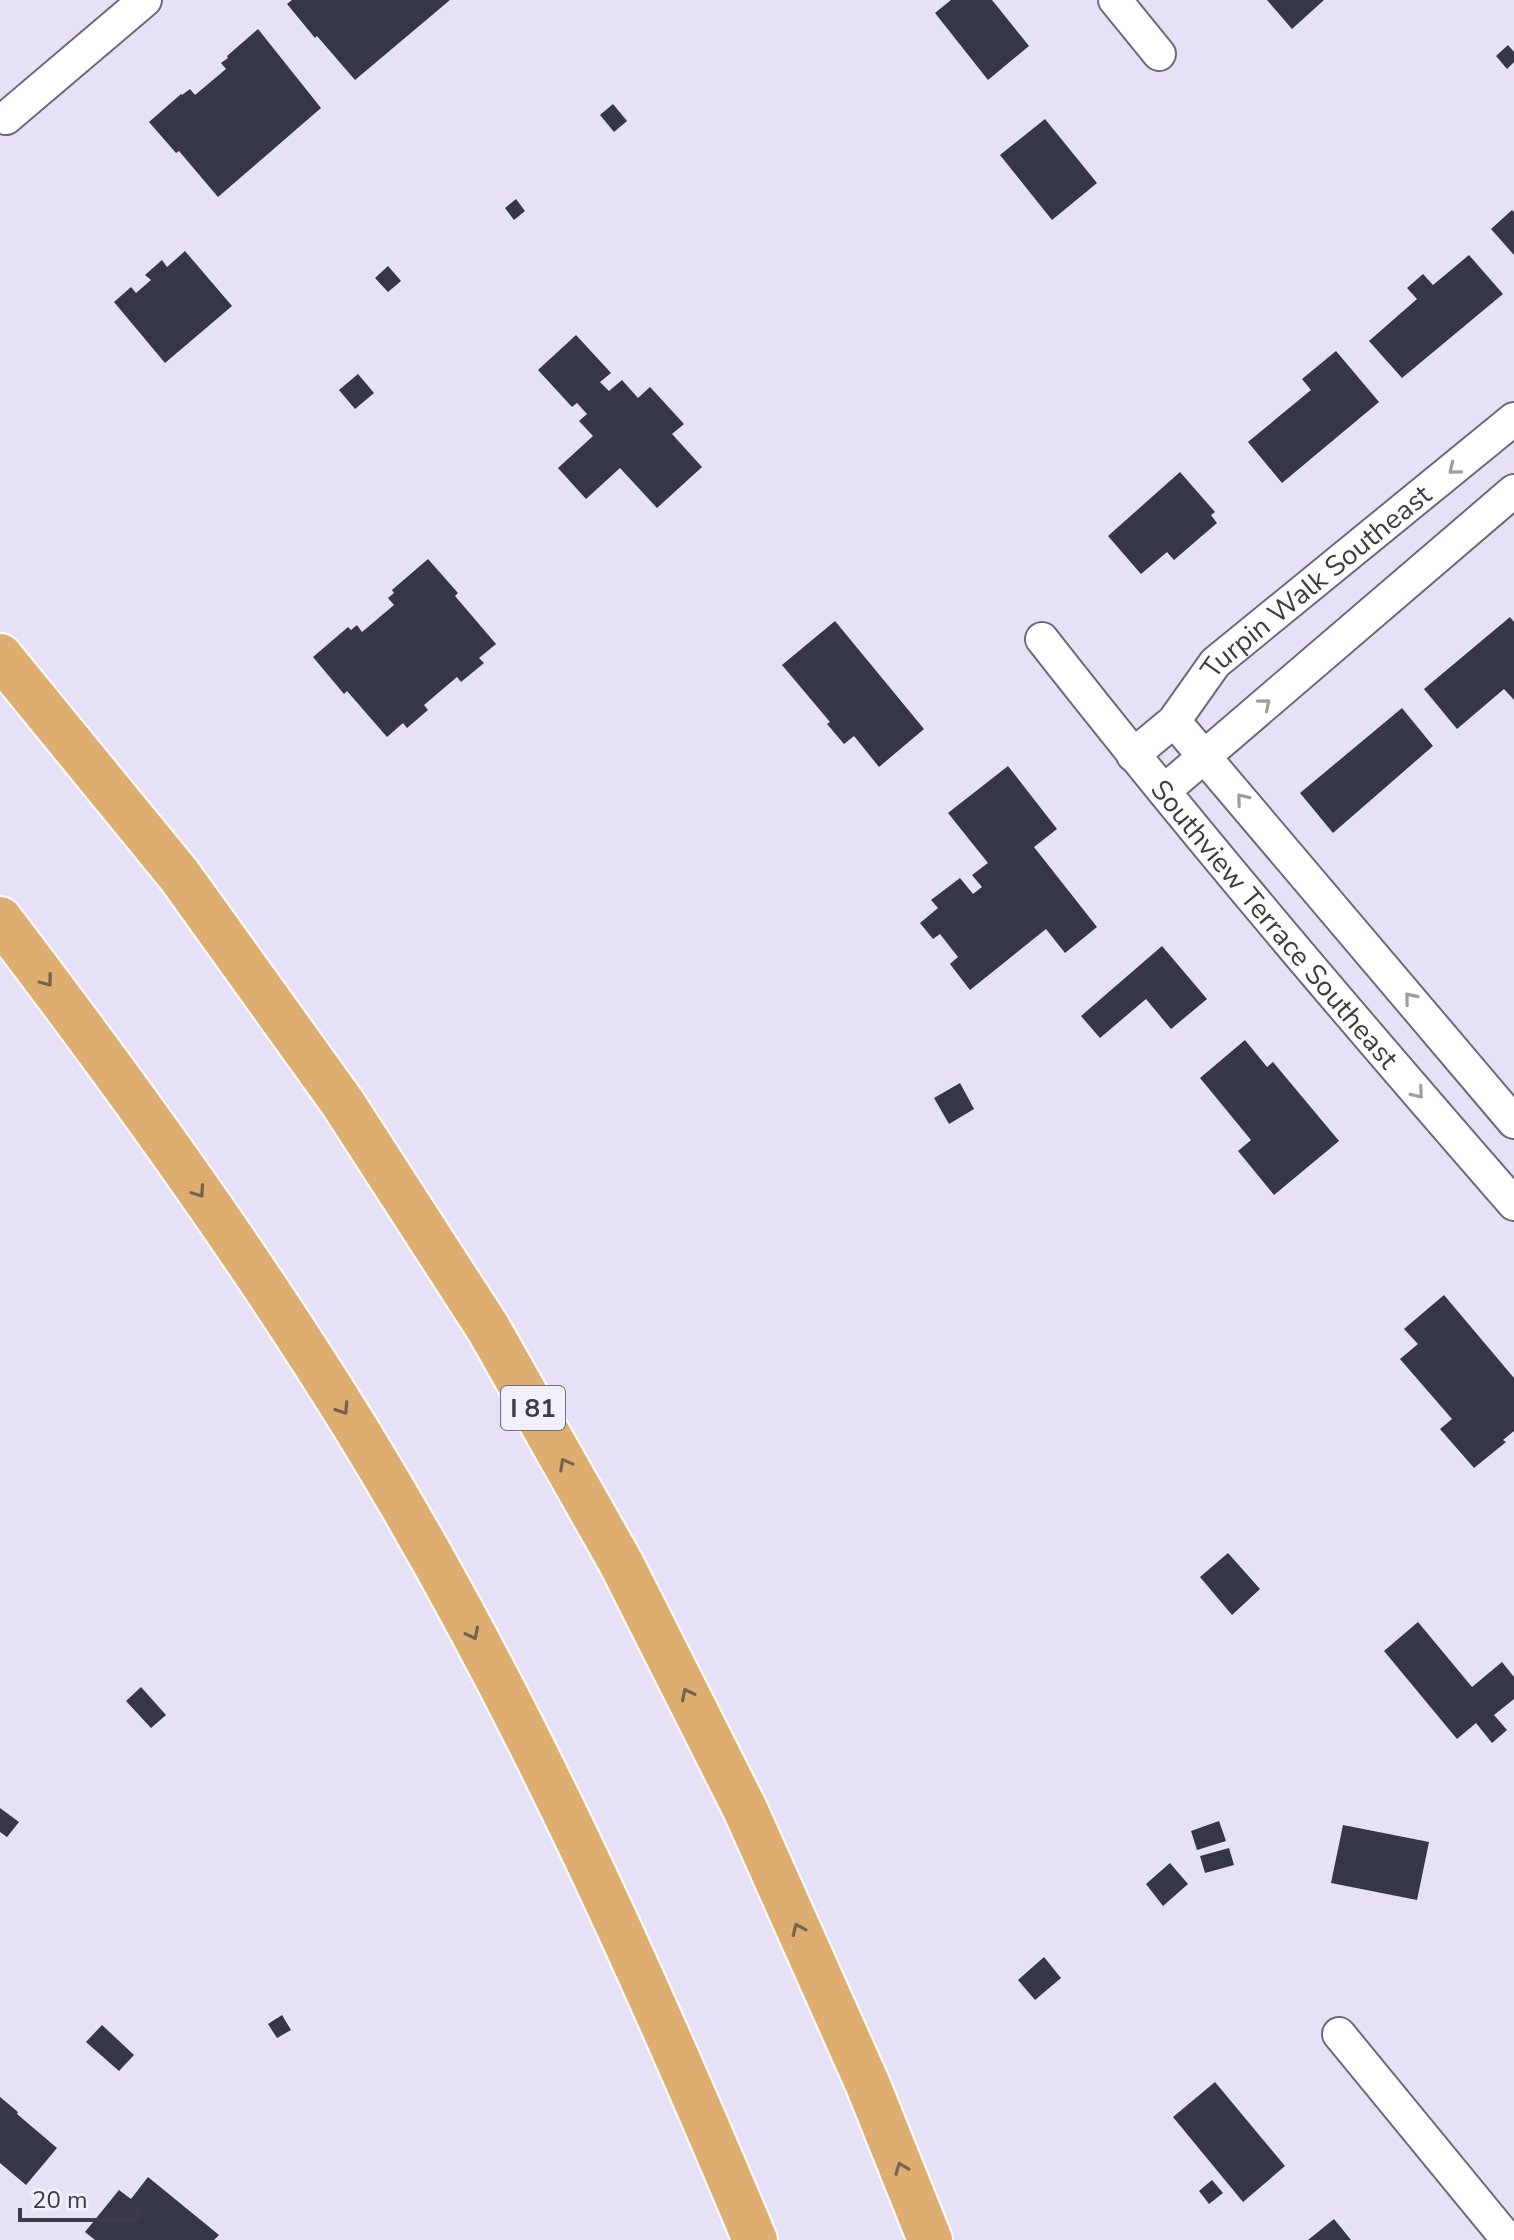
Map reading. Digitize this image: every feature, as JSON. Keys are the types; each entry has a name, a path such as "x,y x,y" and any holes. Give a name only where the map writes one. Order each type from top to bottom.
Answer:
{"highway":[{"name":"I 81","path":"0,656 179,875 342,1102 488,1328 621,1563 745,1809 868,2085 930,2240"},
{"path":"0,919 90,1037 238,1247 360,1436 452,1596 576,1836 682,2065 755,2240"}],"street":[{"path":"6,118 145,0"},
{"path":"1115,0 1159,54"},
{"name":"Turpin Walk Southeast","path":"1133,755 1174,721 1215,663 1514,419"},
{"name":"Turpin Walk Southeast","path":"1164,791 1514,491"},
{"name":"Southview Terrace Southeast","path":"1042,639 1133,755 1514,1204"},
{"name":"Southview Terrace Southeast","path":"1174,721 1514,1122"},
{"path":"1339,2034 1508,2240"}],"building":[{"path":"292,0 450,0 355,80 287,4"},
{"path":"951,0 992,0 1029,46 988,80 935,13"},
{"path":"1267,0 1324,0 1292,29"},
{"path":"258,29 321,108 218,197 179,151 176,153 149,122 181,94 190,89 195,95 226,69 221,63"},
{"path":"1508,45 1514,52 1514,62 1507,69 1496,56"},
{"path":"613,104 627,121 614,132 600,115"},
{"path":"1045,119 1097,183 1052,220 1000,155"},
{"path":"516,199 525,211 514,220 505,208"},
{"path":"1512,210 1514,212 1514,255 1491,229"},
{"path":"185,251 232,306 165,363 114,302 131,287 136,293 151,280 145,275 162,260 167,267"},
{"path":"1469,255 1503,294 1402,378 1369,341 1417,299 1407,288 1423,274 1433,285"},
{"path":"388,266 401,281 388,292 375,278"},
{"path":"576,335 611,373 600,382 609,391 622,380 638,398 650,387 684,424 672,434 702,467 657,508 620,468 586,499 558,468 593,436 579,421 587,414 577,403 572,407 538,370"},
{"path":"1336,351 1379,402 1282,483 1248,442 1311,390 1302,379"},
{"path":"358,374 374,393 355,409 339,390"},
{"path":"1180,472 1215,512 1211,515 1217,523 1174,560 1167,552 1141,574 1108,536"},
{"path":"428,559 496,644 479,658 484,663 461,682 457,677 424,705 428,710 407,728 403,723 387,737 313,657 348,627 351,630 357,625 362,632 394,605 388,598 394,593 392,590"},
{"path":"1510,617 1514,622 1514,700 1504,689 1457,729 1424,689"},
{"path":"835,621 924,729 879,767 854,736 844,744 827,724 830,722 782,665"},
{"path":"1402,708 1433,746 1333,833 1300,793"},
{"path":"1008,766 1057,829 1034,847 1097,927 1065,953 1046,929 970,990 950,964 958,957 940,934 933,939 920,923 938,908 931,900 960,878 973,894 982,887 972,875 988,863 948,813"},
{"path":"1162,946 1207,999 1171,1029 1146,999 1100,1038 1081,1016"},
{"path":"1245,1040 1267,1067 1273,1062 1339,1141 1274,1195 1238,1151 1251,1140 1200,1078"},
{"path":"960,1083 974,1109 949,1124 934,1098"},
{"path":"1444,1295 1514,1378 1514,1431 1503,1440 1506,1442 1474,1468 1440,1429 1452,1419 1400,1359 1418,1344 1404,1329"},
{"path":"1228,1553 1260,1589 1232,1615 1200,1577"},
{"path":"1418,1622 1472,1687 1502,1662 1514,1677 1514,1699 1494,1715 1507,1730 1492,1743 1476,1723 1457,1739 1384,1651"},
{"path":"141,1687 166,1715 151,1728 126,1701"},
{"path":"0,1808 19,1822 7,1837 0,1832"},
{"path":"1219,1821 1226,1841 1197,1850 1191,1831"},
{"path":"1343,1825 1429,1842 1417,1900 1331,1883"},
{"path":"1229,1848 1234,1865 1205,1873 1200,1856"},
{"path":"1170,1863 1188,1884 1163,1906 1146,1884"},
{"path":"1044,1957 1061,1978 1035,2000 1018,1980"},
{"path":"282,2015 291,2030 277,2038 268,2024"},
{"path":"102,2025 134,2055 119,2071 86,2042"},
{"path":"1215,2082 1285,2166 1243,2202 1173,2117"},
{"path":"0,2097 57,2148 26,2185 0,2163"},
{"path":"148,2177 219,2235 214,2240 95,2240 85,2232 119,2190 131,2199"},
{"path":"1212,2180 1223,2193 1209,2204 1199,2191"},
{"path":"1334,2219 1351,2240 1308,2240"}]}
